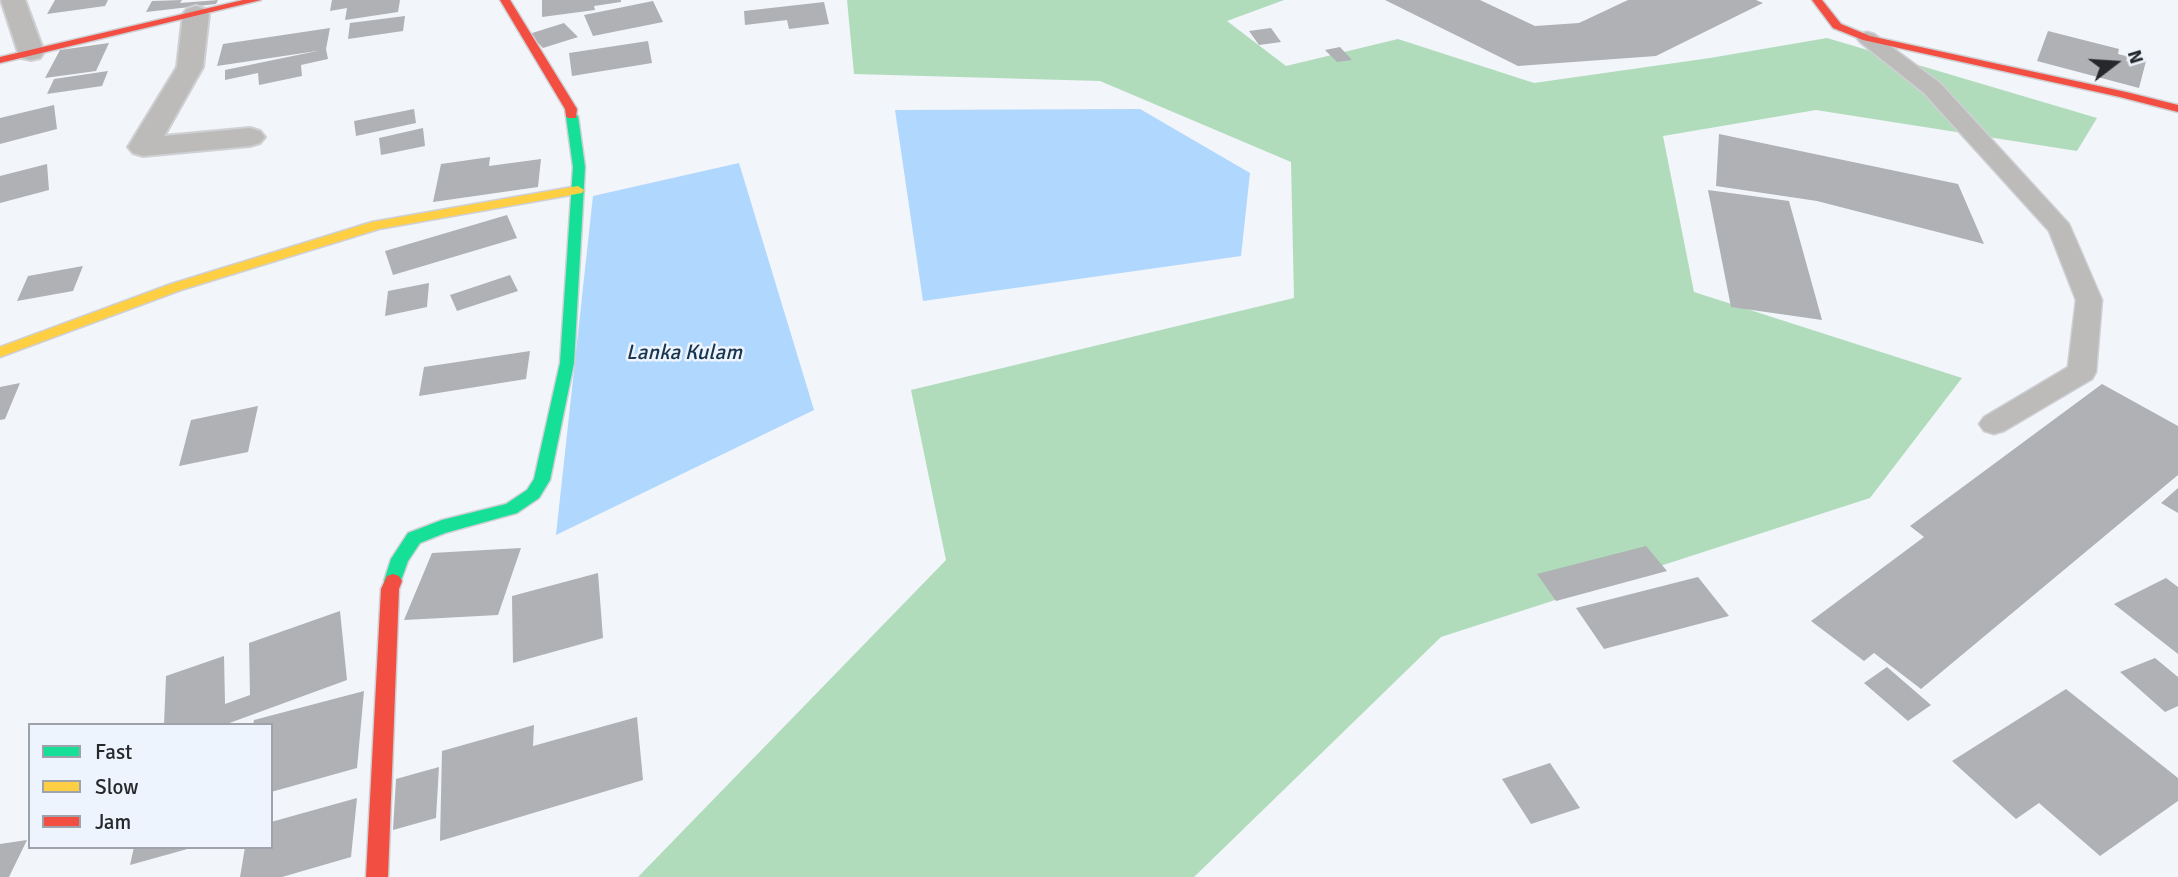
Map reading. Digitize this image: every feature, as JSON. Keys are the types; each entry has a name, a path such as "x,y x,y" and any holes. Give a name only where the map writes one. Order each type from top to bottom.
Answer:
{"street":[{"path":"13,0 30,52"},
{"path":"0,60 253,0"},
{"path":"377,877 390,589 400,559 414,538 442,527 511,509 533,494 542,480 567,363 579,167 571,108 505,0"},
{"path":"1817,0 1838,26 1867,38 2122,94 2178,109"},
{"path":"196,14 190,67 143,147 250,137"},
{"path":"0,352 176,287 377,225 578,190"}],"lane":[{"path":"1867,38 1932,88 2060,229 2089,300 2082,372 1994,424"}],"green space":[{"path":"847,0 1284,0 1227,21 1286,66 1398,39 1534,83 1827,38 2097,118 2077,151 1816,110 1663,136 1694,292 1962,378 1870,498 1441,637 1194,877 638,877 946,560 911,390 1294,298 1291,162 1100,81 854,74"}],"water":[{"path":"1140,109 1250,173 1241,256 923,301 895,110"},
{"name":"Lanka Kulam","path":"739,163 814,410 556,535 593,196"}],"building":[{"path":"55,0 108,0 105,6 47,14"},
{"path":"182,0 180,3 218,0 216,4 146,12 152,1"},
{"path":"332,0 400,0 398,12 345,20 347,8 330,11"},
{"path":"542,0 621,2 594,6 595,10 542,17"},
{"path":"1385,0 1480,0 1535,26 1579,23 1628,0 1756,0 1763,3 1656,56 1518,66"},
{"path":"653,1 663,22 593,36 584,15"},
{"path":"824,2 829,24 789,29 787,20 745,25 744,11"},
{"path":"405,16 403,31 348,39 350,23"},
{"path":"564,23 578,37 543,48 529,34"},
{"path":"330,28 326,49 328,59 301,65 302,76 259,85 258,73 225,80 225,70 317,51 217,66 223,44"},
{"path":"1271,28 1281,42 1259,45 1249,31"},
{"path":"2048,31 2119,49 2118,54 2146,61 2139,88 2037,61"},
{"path":"648,41 652,63 572,76 569,53"},
{"path":"109,43 96,71 45,78 60,50"},
{"path":"1340,47 1352,60 1337,62 1325,50"},
{"path":"108,71 102,86 47,94 54,79"},
{"path":"54,105 57,129 0,144 0,118"},
{"path":"414,109 416,123 356,136 354,121"},
{"path":"423,128 425,146 381,155 379,138"},
{"path":"1719,134 1958,184 1984,244 1817,201 1716,186"},
{"path":"490,157 489,166 541,159 538,187 433,202 441,164"},
{"path":"47,164 49,190 0,203 0,176"},
{"path":"1708,190 1789,201 1822,320 1731,307"},
{"path":"507,215 517,238 393,275 385,251"},
{"path":"83,266 73,291 17,301 28,276"},
{"path":"510,275 518,291 457,311 450,295"},
{"path":"429,283 427,307 385,316 388,291"},
{"path":"530,351 526,379 419,396 424,367"},
{"path":"20,383 5,419 0,420 0,387"},
{"path":"2102,384 2178,426 2178,475 1921,689 1874,653 1864,661 1811,621 1924,537 1910,526"},
{"path":"258,406 248,452 179,466 191,420"},
{"path":"2178,488 2178,513 2161,503"},
{"path":"1646,546 1667,571 1556,601 1537,574"},
{"path":"521,548 498,615 404,620 432,553"},
{"path":"598,573 603,638 513,663 512,596"},
{"path":"1698,577 1729,616 1604,649 1576,608"},
{"path":"2166,578 2178,587 2178,654 2114,604"},
{"path":"340,611 347,680 229,723 164,723 166,676 224,656 225,704 250,695 249,643"},
{"path":"2155,658 2178,677 2178,706 2165,712 2120,672"},
{"path":"1887,667 1931,705 1908,721 1864,683"},
{"path":"2066,689 2178,778 2178,801 2100,856 2039,803 2016,819 1952,761"},
{"path":"364,691 357,768 273,791 273,723 253,723 254,720"},
{"path":"637,717 643,780 440,841 442,751 534,725 533,746"},
{"path":"1550,763 1580,808 1531,824 1502,779"},
{"path":"439,767 436,818 393,830 396,779"},
{"path":"357,798 351,857 282,877 240,877 245,849 273,849 273,821"},
{"path":"27,840 9,877 0,877 0,844"},
{"path":"134,849 187,849 130,865"}],"traffic: fast":[{"path":"393,581 400,559 414,538 442,527 511,509 533,494 542,480 567,363 579,167 572,116"}],"traffic: slow":[{"path":"0,352 176,287 377,225 578,190"}],"traffic: jam":[{"path":"0,60 256,0"},
{"path":"505,0 571,109 572,116"},
{"path":"1817,0 1837,26 1867,38 2122,94 2178,109"},
{"path":"377,877 390,589 393,581"}]}
